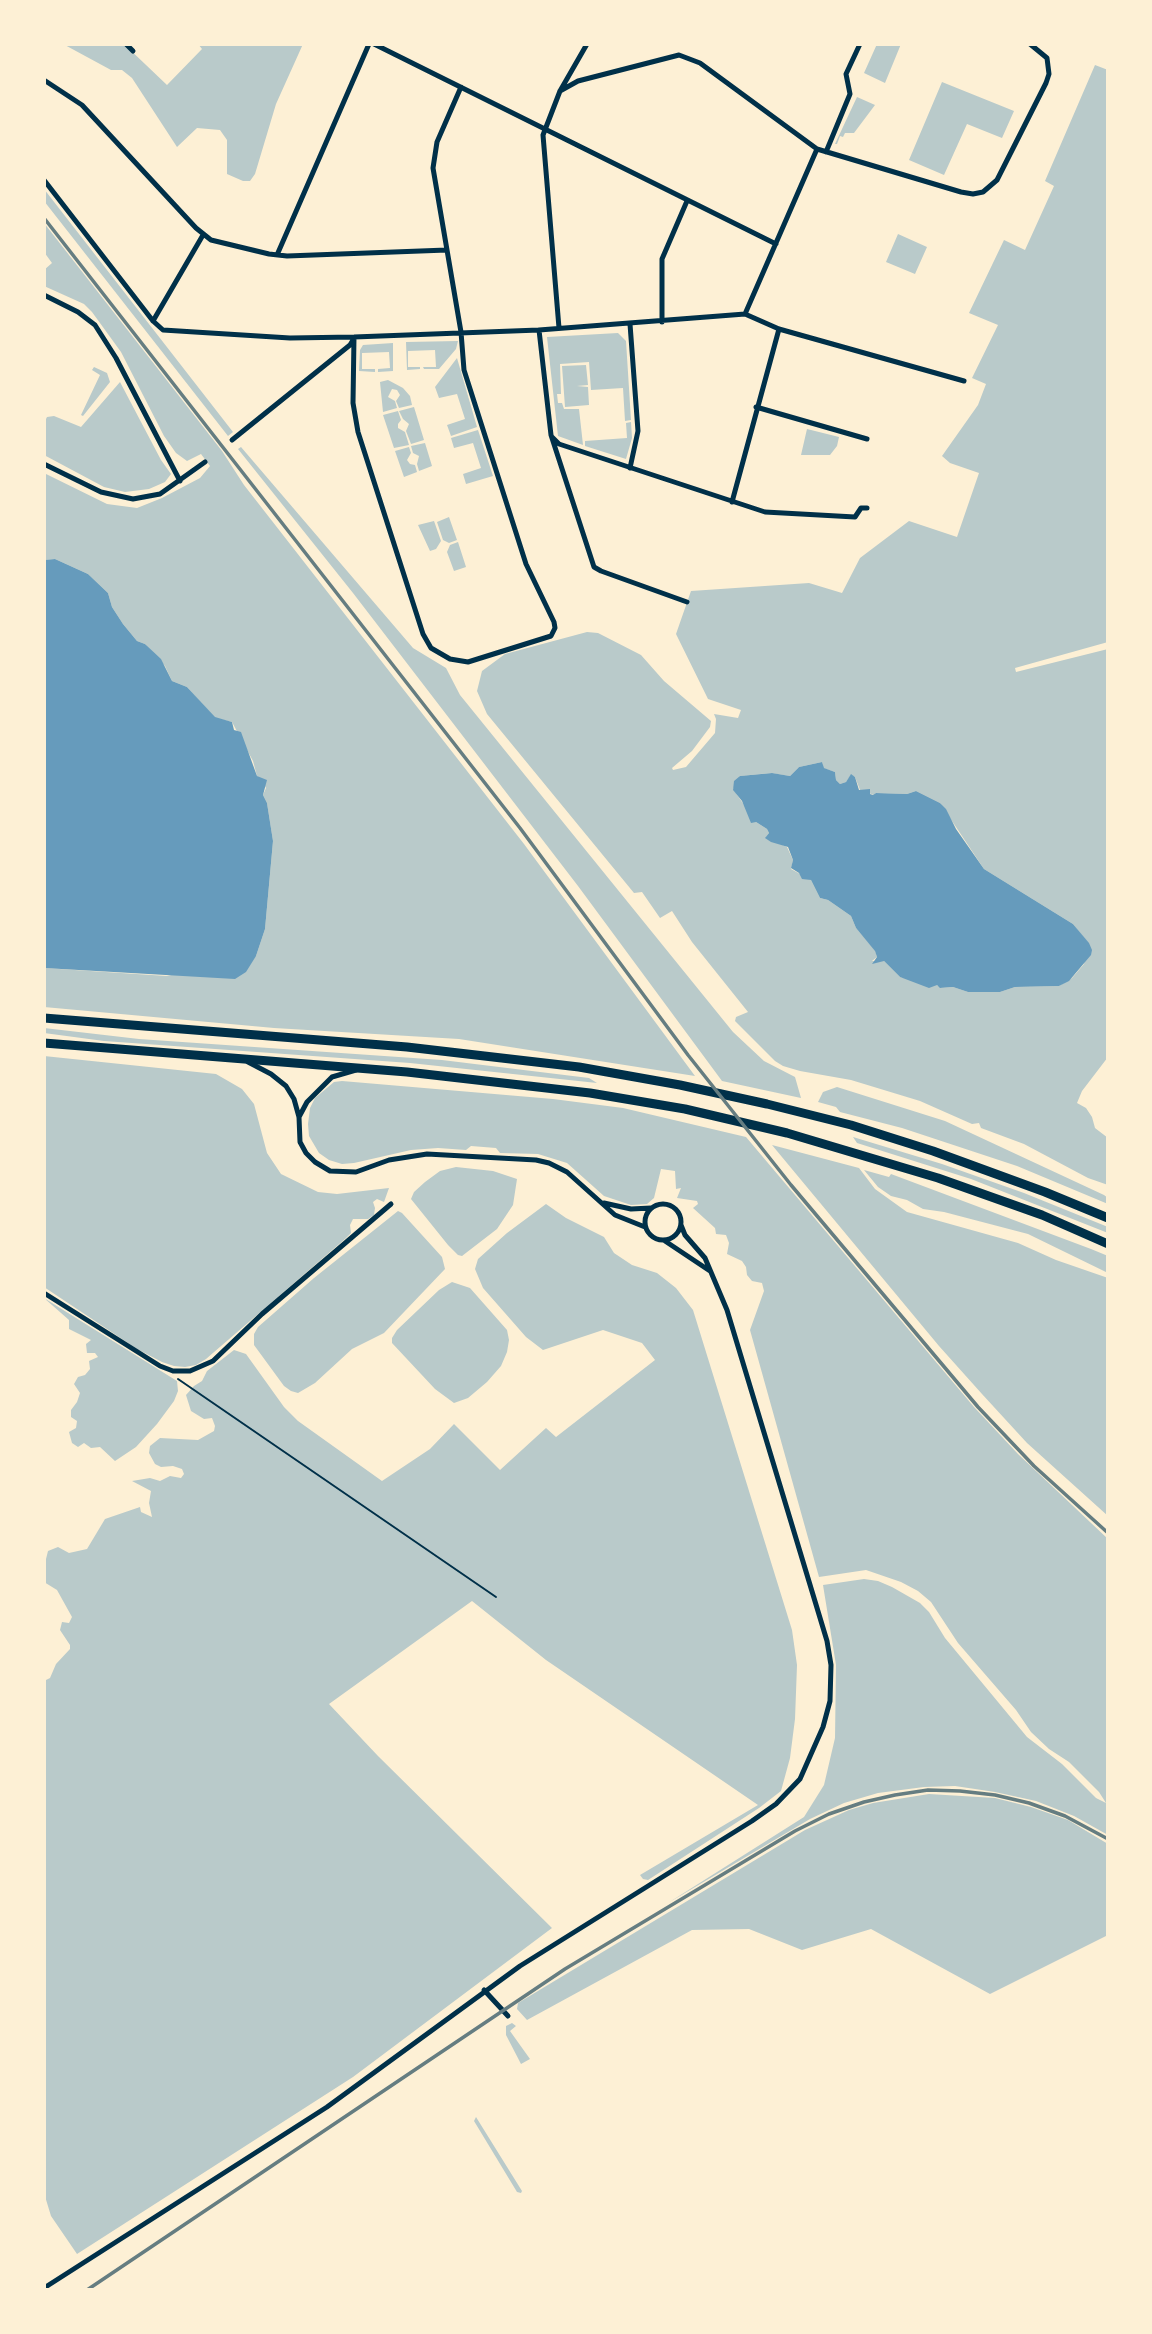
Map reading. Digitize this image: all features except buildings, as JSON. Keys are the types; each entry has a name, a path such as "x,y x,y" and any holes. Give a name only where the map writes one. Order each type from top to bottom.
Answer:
{"main road":[{"path":"44,1018 407,1047 579,1067 680,1085 851,1125 933,1151 1045,1192 1108,1219"},
{"path":"44,1043 359,1069 590,1093 685,1109 787,1133 938,1178 1042,1215 1108,1244"}],"street":[{"path":"126,44 133,51"},
{"path":"277,255 372,44 776,244"},
{"path":"559,328 545,128 560,91 587,44"},
{"path":"826,152 850,93 846,75 860,44"},
{"path":"560,91 578,81 679,55 700,63 817,149 961,192 983,192 997,180 1049,74 1046,58 1030,44"},
{"path":"44,80 82,105 211,240 277,255 447,250"},
{"path":"354,337 353,403 358,432 427,642 435,652 464,663 547,639 555,628 522,551 467,383 461,332 433,175 437,142 461,87"},
{"path":"745,314 817,149"},
{"path":"44,180 153,321 160,328 170,331 290,338 354,337 539,330 745,314 779,329 964,381"},
{"path":"662,322 662,259 687,201"},
{"path":"153,321 204,235"},
{"path":"44,295 78,312 95,325 116,358 180,481"},
{"path":"630,324 638,431 630,468"},
{"path":"732,502 779,329"},
{"path":"539,330 551,435 594,567 687,603"},
{"path":"232,440 350,345 354,337"},
{"path":"756,407 867,439"},
{"path":"551,435 559,444 776,514 855,517 861,508 867,508"},
{"path":"44,464 93,488 123,498 160,495 205,462"},
{"path":"245,1060 271,1074 286,1086 299,1117 300,1142 315,1162 330,1171 356,1172 389,1160 427,1154 549,1163 567,1172 615,1216 645,1227 652,1237 664,1241 710,1271"},
{"path":"299,1117 307,1102 332,1077 359,1069"},
{"path":"44,2288 327,2107 484,1990 752,1821 776,1804 800,1779 823,1727 830,1701 831,1665 827,1641 727,1310 705,1258 685,1235 679,1214 671,1206 661,1204 651,1208 631,1209 601,1202"},
{"path":"44,1293 160,1366 173,1371 190,1371 213,1361 262,1314 391,1204"},
{"path":"645,1227 645,1216 651,1208"},
{"path":"664,1241 675,1236 681,1225"},
{"path":"484,1990 508,2016"}],"path":[{"path":"160,1366 496,1597"}],"shaded area":[{"path":"63,44 124,44 167,85 202,49 198,44 303,44 276,104 255,174 250,181 243,181 227,174 227,140 220,130 197,128 177,147 132,78 122,70 111,70"},
{"path":"877,44 901,44 885,83 864,73"},
{"path":"1095,65 1108,70 1108,642 1015,668 1016,672 1108,649 1108,1057 1082,1091 1077,1103 1086,1108 1095,1128 1108,1138 1108,1185 1088,1178 1024,1144 981,1128 979,1123 972,1124 920,1101 851,1080 800,1071 775,1061 735,1021 736,1017 748,1012 692,942 672,911 660,918 642,892 634,893 487,714 477,691 482,671 505,654 587,632 598,633 641,655 664,681 711,721 710,727 692,751 672,768 686,767 715,733 714,714 738,718 741,710 708,699 676,634 691,591 809,583 842,593 860,558 909,521 957,537 979,473 950,463 942,456 978,405 986,384 972,378 998,325 969,313 1004,240 1025,250 1054,186 1045,181","holes":["822,762 823,768 835,772 836,780 840,784 846,782 851,775 855,777 860,790 874,795 907,794 916,791 940,803 984,869 1073,924 1089,944 1084,964 1072,978 1059,986 1015,987 1000,992 968,992 900,977 884,961 872,961 877,957 875,950 856,928 851,916 828,900 820,898 811,880 791,869 793,860 787,847 766,837 769,833 767,829 756,822 733,789 740,776 771,773 790,776 799,767"]},
{"path":"942,82 1014,111 1002,138 967,124 944,175 909,160"},
{"path":"857,97 875,105 854,133 845,133 835,144"},
{"path":"44,189 233,432 228,436 44,201"},
{"path":"44,223 524,844 695,1076 459,1039 274,1028 44,1007 44,968 167,976 256,956 265,929 273,841 267,803 263,795 266,788 257,776 253,761 232,722 215,718 187,687 172,681 165,666 145,644 137,641 123,624 112,607 108,593 88,574 55,559 44,560 44,473 107,504 137,508 200,478 210,466 201,454 187,461 176,453 164,436 121,352 92,312 84,304 44,286 44,270 52,263 44,252"},
{"path":"898,234 927,247 915,274 886,262"},
{"path":"618,333 626,341 631,420 625,421 623,388 591,390 589,362 560,364 561,394 557,394 558,403 562,403 564,409 579,409 583,445 558,436 547,337"},
{"path":"458,341 456,349 439,369 423,367 436,367 435,350 408,351 408,367 420,369 407,370 406,342"},
{"path":"393,343 393,371 378,372 378,369 390,368 389,352 362,353 362,369 375,369 375,372 359,371 360,350 363,345"},
{"path":"457,358 477,427 451,436 447,425 465,419 457,394 439,398 435,387"},
{"path":"586,365 588,385 577,386 588,387 589,405 565,407 562,366"},
{"path":"94,367 107,373 110,382 83,416 81,415 100,375 92,370"},
{"path":"388,380 403,388 410,396 412,405 399,408 396,401 400,395 397,390 392,389 388,397 395,401 397,408 383,412 380,382"},
{"path":"120,382 171,474 165,482 149,489 125,492 104,487 44,455 44,423 47,417 54,416 81,427"},
{"path":"414,407 424,440 411,444 406,431 409,424 399,411"},
{"path":"398,411 401,420 398,428 405,432 409,445 394,448 383,415"},
{"path":"631,422 632,438 626,459 585,446 585,441 627,438 626,423"},
{"path":"807,429 839,437 837,446 830,455 801,455"},
{"path":"478,430 493,476 466,484 463,474 481,468 473,443 454,448 451,438"},
{"path":"425,443 432,466 419,471 419,456 413,453 411,446"},
{"path":"241,447 413,648 446,668 460,695 733,1032 764,1061 795,1077 801,1098 722,1081 578,886 353,593 238,449"},
{"path":"409,447 411,453 407,460 415,465 417,472 404,477 395,451"},
{"path":"449,517 457,540 449,543 443,540 437,522"},
{"path":"434,521 441,541 436,549 430,551 418,525"},
{"path":"458,542 466,567 454,571 447,552 450,545"},
{"path":"44,1028 139,1039 442,1060 589,1078 597,1083 410,1063 104,1041 44,1033"},
{"path":"44,1056 216,1074 242,1089 254,1104 267,1153 281,1174 318,1192 337,1194 389,1188 384,1202 377,1199 373,1202 374,1215 368,1219 353,1219 350,1225 351,1233 345,1239 206,1359 185,1367 162,1362 137,1349 44,1287"},
{"path":"334,1082 553,1099 623,1108 746,1137 974,1407 1018,1454 1108,1539 1108,1835 1074,1816 1036,1801 995,1792 955,1786 878,1793 844,1803 810,1819 668,1903 804,1817 824,1785 835,1738 836,1665 823,1585 864,1579 878,1581 920,1603 945,1638 1027,1737 1062,1764 1096,1798 1106,1803 1099,1792 1069,1762 1049,1749 1031,1732 1016,1710 958,1643 931,1602 918,1591 866,1570 819,1577 750,1330 764,1291 762,1283 752,1281 742,1261 727,1254 729,1243 726,1235 716,1234 715,1228 693,1208 698,1204 697,1201 677,1198 681,1188 676,1189 675,1171 661,1169 654,1198 647,1204 631,1205 604,1196 567,1163 538,1154 500,1153 496,1148 471,1146 466,1150 411,1150 342,1164 319,1153 309,1136 308,1124 310,1108 315,1098"},
{"path":"837,1087 945,1121 1104,1195 1108,1198 1108,1204 1017,1166 902,1128 840,1112 836,1107 818,1102 823,1092"},
{"path":"853,1137 1024,1193 1108,1227 1108,1233 971,1179 857,1143"},
{"path":"772,1145 859,1168 875,1189 907,1212 1018,1243 1108,1278 1108,1516 1027,1443 982,1394"},
{"path":"456,1167 493,1171 517,1179 513,1205 497,1229 462,1256 448,1245 411,1199 414,1192 440,1171"},
{"path":"864,1170 889,1177 891,1174 1108,1256 1108,1273 1028,1234 923,1209 907,1200 891,1196 878,1187"},
{"path":"546,1204 566,1218 604,1237 614,1253 632,1265 657,1273 676,1288 693,1310 792,1630 797,1665 795,1719 790,1758 781,1791 648,1880 643,1879 640,1875 758,1805 546,1660 472,1601 329,1704 552,1928 353,2077 77,2254 51,2216 44,2193 44,1673 46,1680 50,1678 56,1664 70,1649 60,1630 62,1622 69,1623 72,1617 57,1590 44,1582 44,1559 48,1551 58,1547 69,1553 87,1549 105,1519 140,1507 141,1512 152,1517 149,1503 151,1491 132,1481 150,1478 160,1481 170,1476 181,1478 184,1474 182,1469 155,1464 149,1453 150,1446 160,1438 198,1440 214,1431 212,1418 204,1419 191,1411 186,1395 202,1381 207,1371 234,1350 246,1354 284,1407 298,1421 382,1481 430,1449 454,1424 500,1470 546,1428 556,1437 655,1360 642,1343 603,1330 543,1350 526,1337 483,1288 475,1269 478,1259"},
{"path":"398,1211 442,1257 445,1269 384,1333 352,1349 315,1383 298,1393 291,1391 284,1386 254,1345 254,1334 258,1327"},
{"path":"452,1282 470,1288 507,1330 509,1340 501,1366 468,1398 454,1403 435,1389 392,1343 397,1330 439,1290"},
{"path":"44,1298 177,1381 178,1391 174,1401 157,1424 136,1447 115,1461 100,1447 91,1448 84,1443 78,1447 72,1443 69,1432 76,1428 77,1421 71,1417 71,1410 80,1393 74,1384 78,1377 85,1375 90,1369 89,1361 98,1357 95,1353 87,1353 86,1344 91,1340 69,1329 69,1320"},
{"path":"929,1794 995,1798 1031,1807 1068,1820 1108,1844 1108,1935 990,1994 871,1929 802,1950 749,1929 692,1930 527,2020 517,2009 518,2003 805,1830 849,1810 873,1803"},
{"path":"512,2023 516,2026 510,2031 530,2059 521,2064 506,2035 506,2026"},
{"path":"476,2117 521,2193 517,2192 474,2121"}],"water":[{"path":"55,559 88,574 108,593 112,607 137,641 145,644 161,659 172,681 187,687 215,717 232,722 234,730 241,732 257,776 267,780 263,795 267,803 273,841 265,929 256,956 246,972 235,979 44,968 44,560"},
{"path":"822,762 824,768 835,772 836,780 840,784 846,782 851,774 855,777 859,790 870,789 870,794 873,795 907,794 916,791 940,803 984,869 1073,924 1089,943 1091,955 1069,981 1059,986 1015,987 1000,992 968,992 953,987 940,988 937,985 929,988 900,977 884,961 872,964 877,957 875,951 856,928 851,916 828,900 820,898 811,880 802,879 799,873 791,868 793,860 788,847 765,838 769,833 767,829 756,822 751,823 742,801 733,790 734,781 740,776 772,773 790,776 799,767"}],"railway":[{"path":"44,218 520,828 688,1055 791,1185 978,1407 1034,1466 1108,1533"},
{"path":"87,2290 565,1969 795,1831 829,1814 895,1795 928,1790 960,1791 1029,1803 1065,1816 1108,1839"}]}
